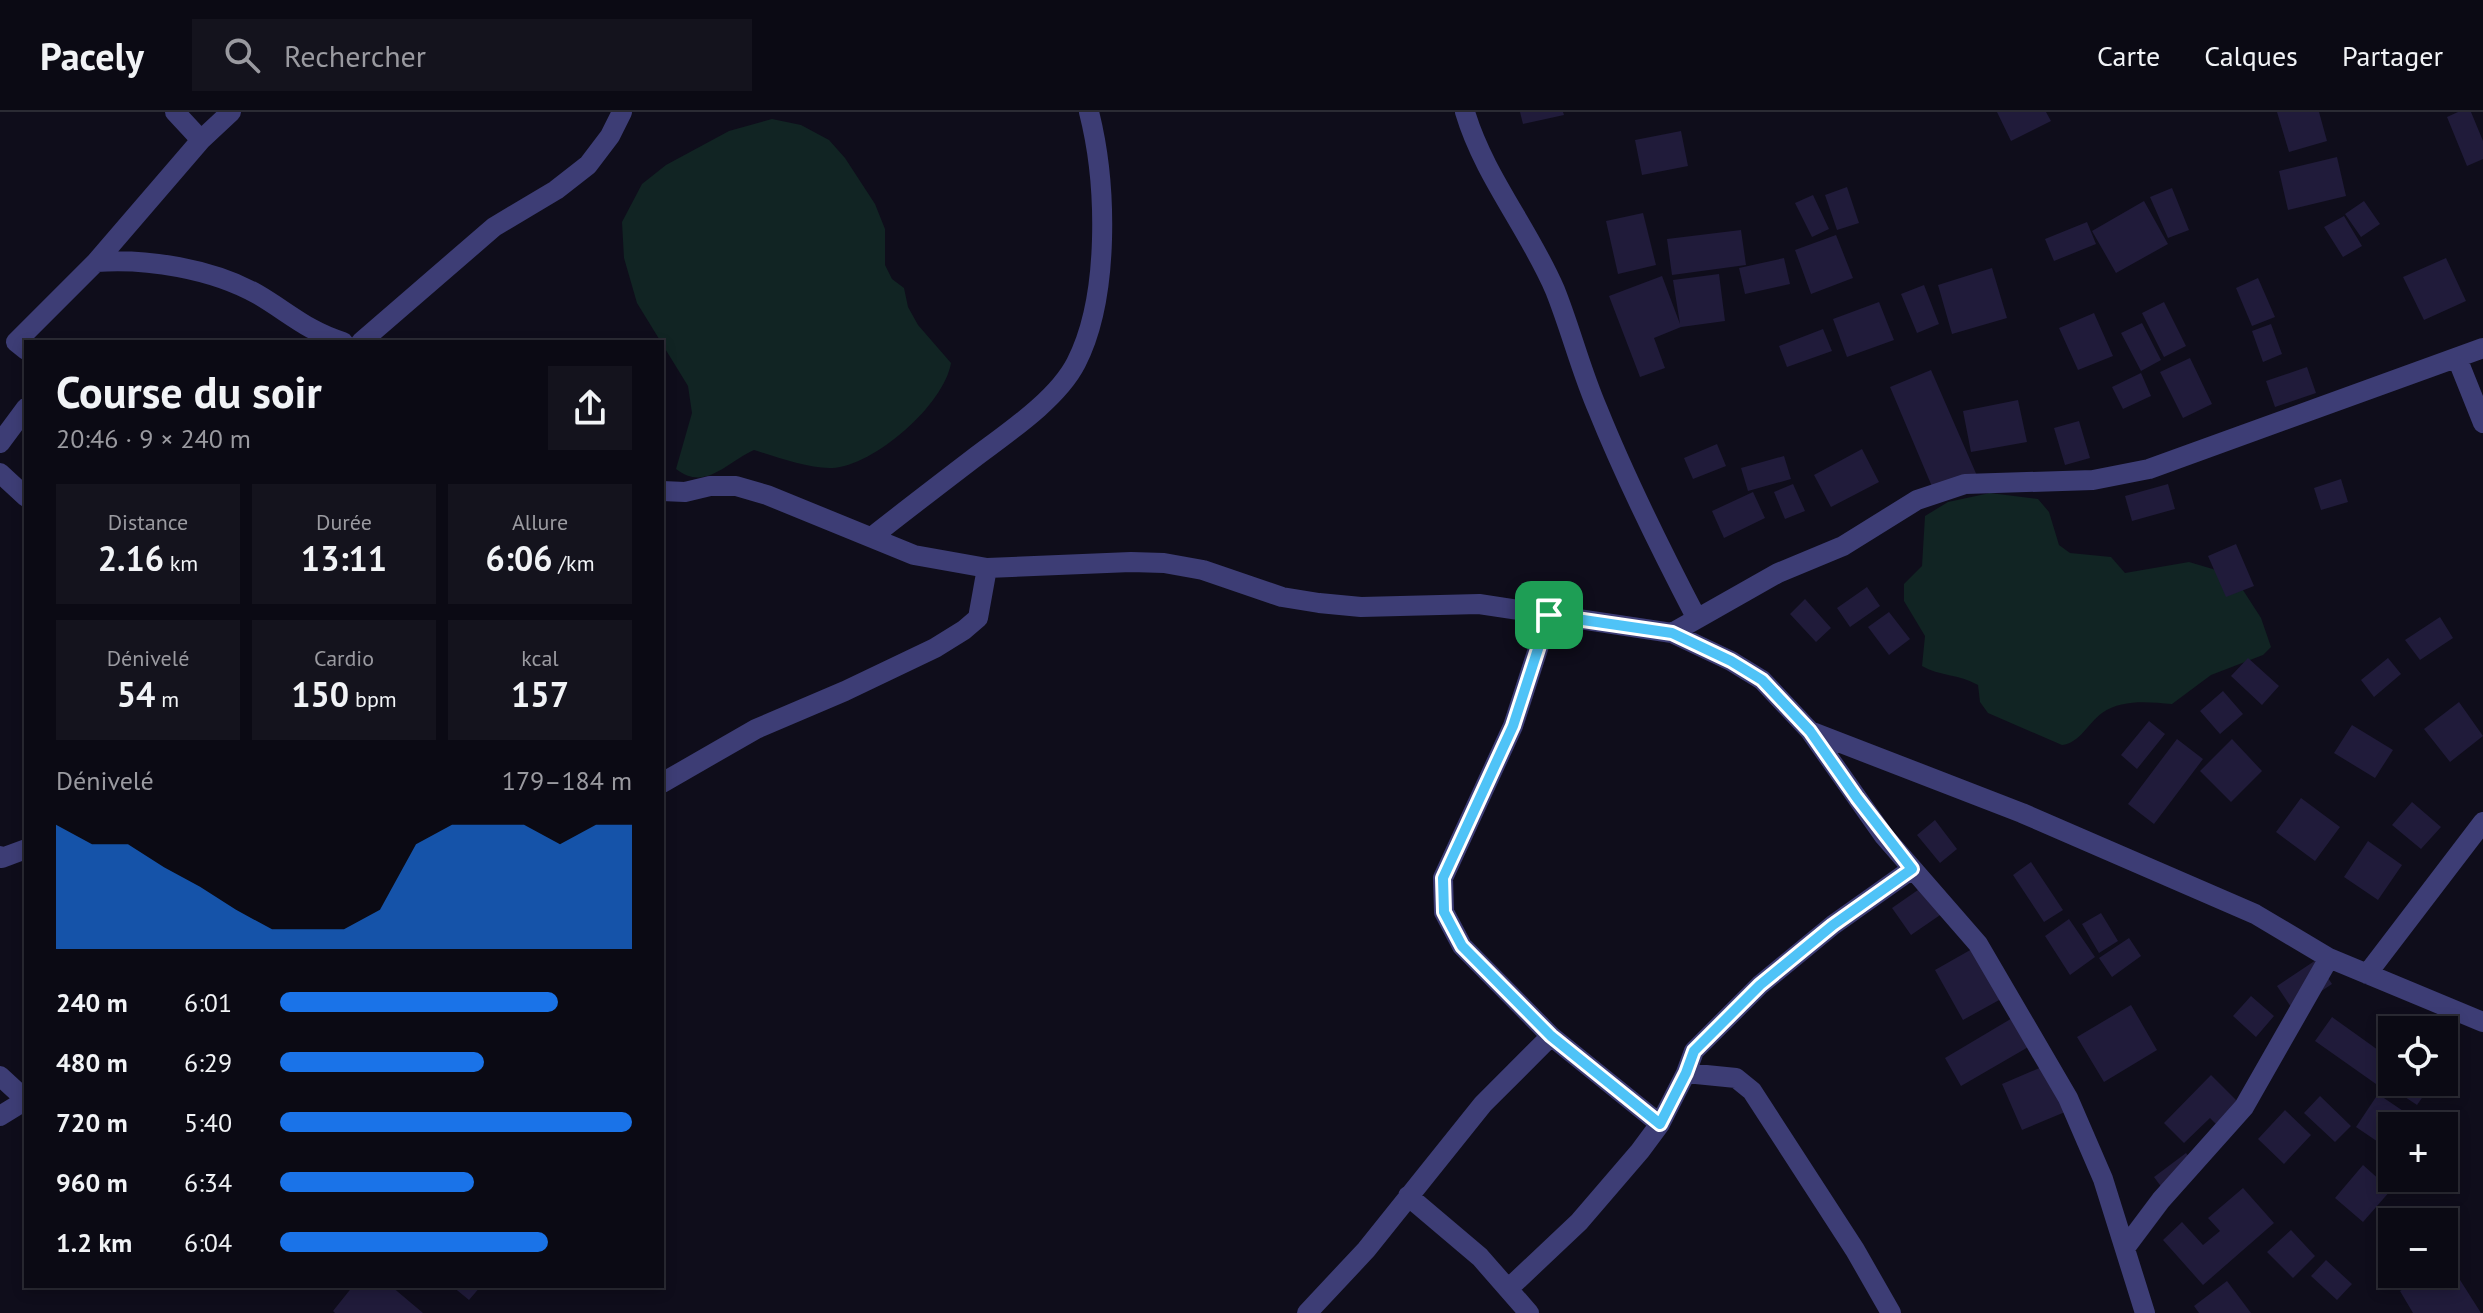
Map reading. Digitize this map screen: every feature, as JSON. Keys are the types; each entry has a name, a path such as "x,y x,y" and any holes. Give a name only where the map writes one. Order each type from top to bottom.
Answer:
{"street":[{"path":"175,112 201,140"},
{"path":"14,345 96,262 201,140 231,112"},
{"path":"363,340 494,227 556,190 588,165 610,136 622,112"},
{"path":"873,536 1020,423 1060,385 1076,364 1101,271 1101,189 1089,112"},
{"path":"1465,112 1485,161 1555,290 1598,410 1644,515 1697,619"},
{"path":"96,262 121,260 223,278 258,295 319,335 336,340"},
{"path":"1672,633 1778,573 1843,546 1917,500 1965,484 2093,480 2149,469 2483,348"},
{"path":"2457,358 2483,423"},
{"path":"0,443 24,411"},
{"path":"0,473 24,495"},
{"path":"664,491 736,486 873,536 914,555 987,568 1164,563 1203,570 1282,597 1319,603 1361,607 1479,604 1672,633 1731,661 1762,680 1810,731 1912,869 1978,944 2068,1098 2103,1179 2145,1313"},
{"path":"664,782 756,729 858,685 935,648 964,630 978,618 987,568"},
{"path":"1549,615 1513,726 1443,878 1444,912 1462,946 1551,1036 1660,1124"},
{"path":"1810,731 2022,813 2240,908 2329,958 2483,1022"},
{"path":"2367,974 2483,822"},
{"path":"0,856 2,858 24,850"},
{"path":"1508,1289 1579,1222 1660,1124 1694,1051 1760,985 1833,925 1912,869"},
{"path":"2125,1248 2161,1200 2244,1107 2329,958"},
{"path":"1307,1313 1366,1250 1483,1104 1551,1036"},
{"path":"1686,1073 1736,1078 1752,1091 1855,1250 1891,1313"},
{"path":"0,1076 24,1098"},
{"path":"0,1116 24,1101"},
{"path":"1408,1196 1480,1257 1529,1313"}],"green space":[{"path":"772,119 801,125 829,140 845,158 875,204 885,229 885,265 892,279 904,288 908,307 918,325 951,363 935,397 905,430 867,457 849,465 814,467 754,450 706,476 687,475 676,469 692,413 688,386 664,347 664,340 660,340 637,303 624,258 622,222 642,184 666,165 729,131"},
{"path":"1990,493 2038,499 2049,512 2059,545 2070,553 2111,557 2125,573 2189,562 2216,570 2241,587 2261,618 2271,647 2263,655 2211,675 2172,704 2136,702 2118,705 2097,717 2074,741 2062,745 1988,713 1980,702 1978,685 1922,666 1925,636 1904,601 1904,584 1922,566 1925,516 1948,502"}],"building":[{"path":"1520,112 1563,112 1564,115 1523,124"},
{"path":"1997,112 2046,112 2051,121 2011,141"},
{"path":"2277,112 2319,112 2327,141 2289,152"},
{"path":"2458,112 2471,112 2483,141 2483,159 2467,166 2447,117"},
{"path":"1681,131 1688,166 1642,175 1635,140"},
{"path":"2337,157 2346,196 2288,210 2279,171"},
{"path":"1847,187 1859,223 1837,230 1825,195"},
{"path":"2172,188 2189,230 2168,238 2150,197"},
{"path":"1813,195 1829,229 1812,237 1795,203"},
{"path":"2144,201 2168,244 2116,273 2092,231"},
{"path":"2364,201 2380,224 2361,237 2345,214"},
{"path":"1643,213 1656,265 1618,274 1606,221"},
{"path":"2344,216 2362,246 2343,257 2324,227"},
{"path":"2087,222 2096,244 2054,261 2045,239"},
{"path":"1741,230 1746,265 1672,275 1667,239"},
{"path":"1836,235 1853,278 1811,294 1795,250"},
{"path":"1784,258 1790,284 1745,294 1739,268"},
{"path":"2446,258 2466,301 2424,320 2403,277"},
{"path":"1992,268 2007,318 1952,334 1938,285"},
{"path":"1719,274 1725,321 1681,327 1654,338 1665,368 1640,377 1609,296 1662,276 1680,324 1673,280"},
{"path":"2258,278 2275,317 2252,326 2236,288"},
{"path":"1924,285 1939,324 1917,333 1901,294"},
{"path":"1879,302 1894,340 1847,357 1833,319"},
{"path":"2164,302 2186,346 2164,357 2142,313"},
{"path":"2094,313 2113,356 2078,370 2059,328"},
{"path":"2142,323 2161,360 2141,371 2121,333"},
{"path":"2271,324 2282,354 2263,362 2252,331"},
{"path":"1823,329 1832,351 1787,367 1779,346"},
{"path":"2190,358 2212,404 2183,418 2160,372"},
{"path":"2307,367 2316,393 2275,407 2266,381"},
{"path":"1931,370 1978,478 1936,496 1890,387"},
{"path":"2141,373 2151,396 2123,409 2112,387"},
{"path":"2018,400 2027,442 1971,452 1963,411"},
{"path":"2079,421 2090,458 2065,465 2054,428"},
{"path":"1717,444 1726,466 1693,479 1684,458"},
{"path":"1862,449 1879,482 1831,507 1814,475"},
{"path":"1784,456 1791,479 1748,491 1741,468"},
{"path":"2341,479 2348,502 2321,510 2314,488"},
{"path":"1793,484 1805,511 1785,519 1774,492"},
{"path":"2168,484 2175,509 2132,521 2125,496"},
{"path":"1753,492 1765,518 1724,538 1712,511"},
{"path":"2236,544 2254,586 2226,597 2208,556"},
{"path":"1867,587 1880,606 1850,627 1837,608"},
{"path":"1805,599 1831,628 1816,642 1790,614"},
{"path":"1889,612 1910,639 1889,655 1868,627"},
{"path":"2440,617 2453,638 2420,660 2405,640"},
{"path":"2248,658 2279,686 2262,705 2231,676"},
{"path":"2388,658 2401,674 2374,697 2361,680"},
{"path":"2223,691 2243,714 2220,734 2200,711"},
{"path":"2459,702 2483,736 2450,762 2424,729"},
{"path":"2149,721 2165,734 2137,769 2121,755"},
{"path":"2352,725 2393,750 2375,778 2334,753"},
{"path":"2177,739 2203,759 2154,824 2128,804"},
{"path":"2232,739 2262,771 2231,802 2200,771"},
{"path":"2301,798 2340,827 2315,861 2276,832"},
{"path":"2412,802 2441,827 2421,849 2392,825"},
{"path":"1935,820 1957,849 1940,863 1917,835"},
{"path":"2368,841 2402,865 2378,900 2344,877"},
{"path":"2031,862 2063,910 2044,922 2013,875"},
{"path":"1928,883 1946,911 1911,935 1892,908"},
{"path":"2101,913 2118,941 2099,953 2082,924"},
{"path":"2069,919 2095,957 2070,975 2045,936"},
{"path":"2129,938 2141,956 2112,977 2099,958"},
{"path":"1972,949 2001,999 1963,1020 1935,970"},
{"path":"2316,960 2332,984 2293,1010 2277,986"},
{"path":"2251,996 2274,1016 2256,1037 2233,1016"},
{"path":"2131,1005 2157,1050 2104,1082 2077,1037"},
{"path":"2014,1017 2030,1046 1961,1086 1945,1058"},
{"path":"2332,1017 2378,1050 2376,1084 2315,1041"},
{"path":"2044,1066 2065,1112 2022,1130 2002,1084"},
{"path":"2211,1075 2245,1109 2223,1131 2210,1118 2184,1143 2164,1123"},
{"path":"2378,1094 2405,1112 2378,1112 2378,1142 2356,1127"},
{"path":"2320,1096 2351,1126 2335,1142 2304,1113"},
{"path":"2404,1096 2423,1096 2417,1105"},
{"path":"2285,1110 2311,1135 2284,1164 2258,1139"},
{"path":"2186,1153 2200,1171 2168,1196 2154,1177"},
{"path":"2363,1165 2378,1178 2378,1192 2389,1192 2363,1222 2335,1198"},
{"path":"2243,1188 2274,1223 2203,1285 2163,1240 2182,1222 2203,1245 2220,1231 2208,1218"},
{"path":"2291,1230 2315,1256 2293,1278 2267,1252"},
{"path":"2326,1260 2352,1284 2337,1300 2311,1276"},
{"path":"2458,1277 2481,1313 2413,1313 2400,1291 2405,1288 2458,1288"},
{"path":"2227,1281 2251,1313 2199,1313 2194,1306"},
{"path":"351,1288 393,1288 423,1313 335,1313 333,1311"},
{"path":"454,1288 479,1288 469,1300"}],"route":[{"path":"1549,615 1672,633 1731,661 1762,680 1810,731 1884,836 1912,869 1833,925 1760,985 1694,1051 1660,1124 1551,1036 1462,946 1444,912 1443,878 1513,726 1549,615"}]}
